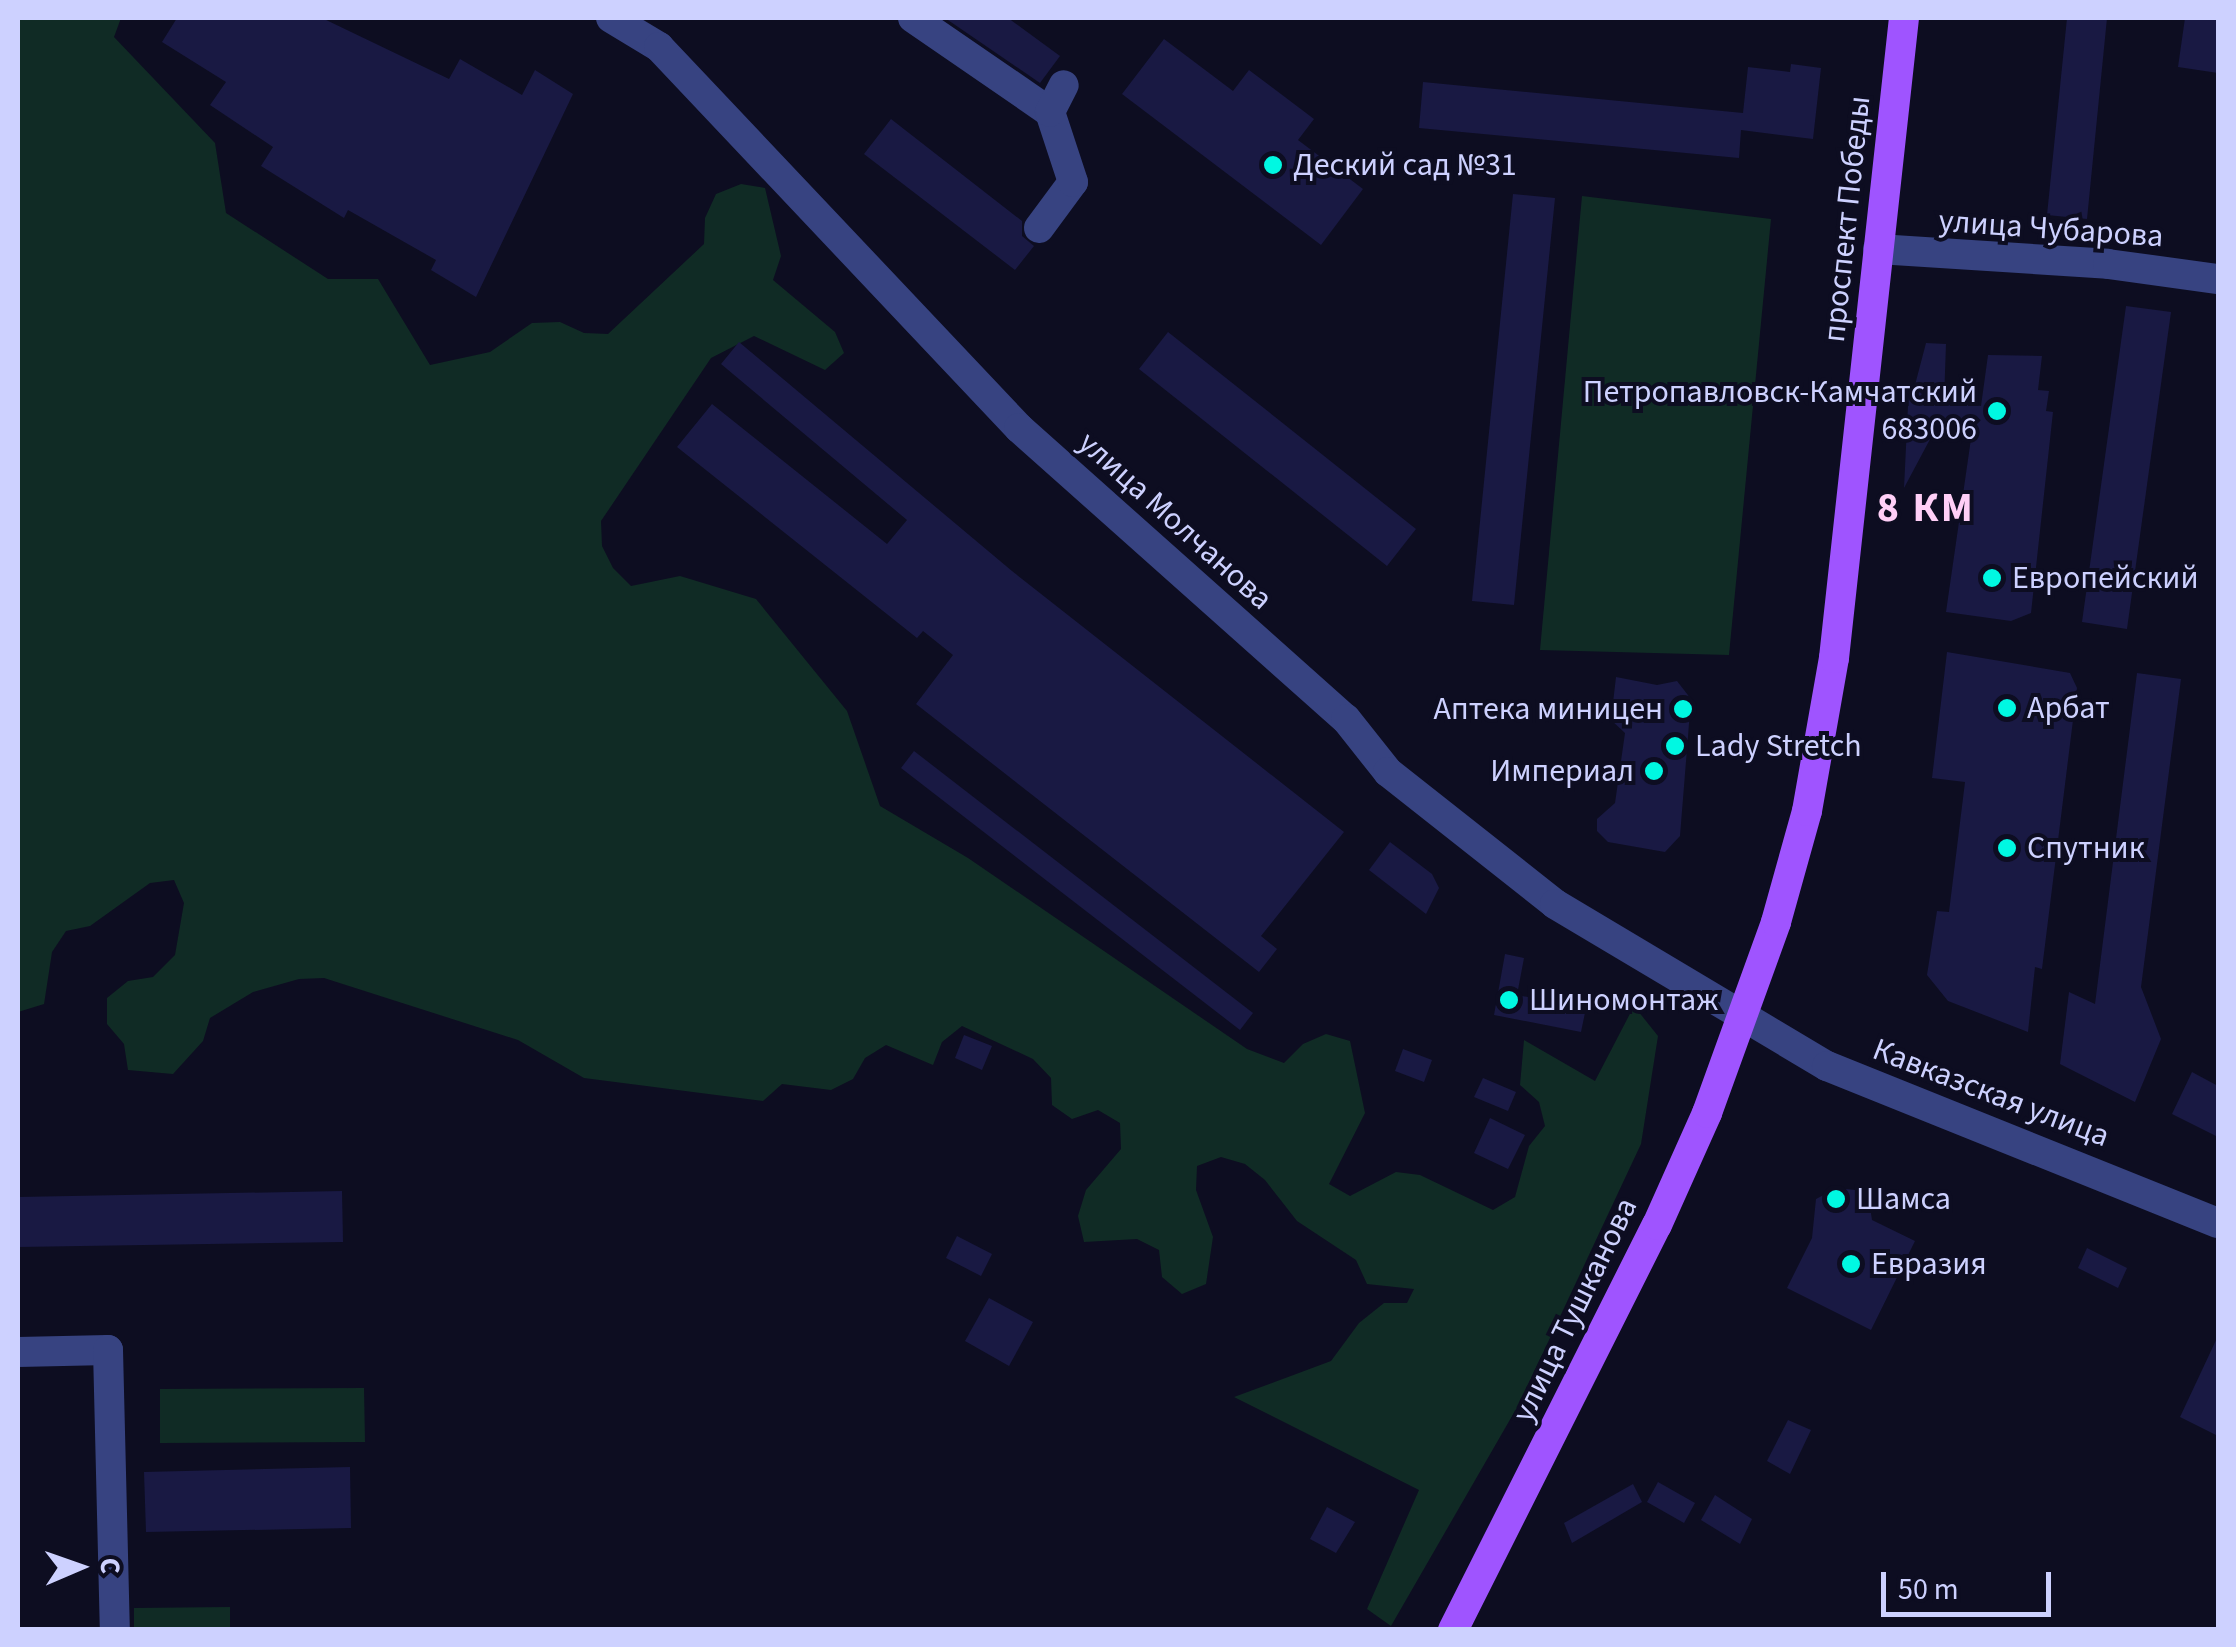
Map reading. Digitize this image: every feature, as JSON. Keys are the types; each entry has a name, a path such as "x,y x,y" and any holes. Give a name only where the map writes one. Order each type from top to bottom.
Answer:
{"main road":[{"name":"проспект Победы","path":"1745,1014 1807,810 1830,685 1904,18"},
{"name":"улица Тушканова","path":"1453,1630 1657,1225 1745,1014"}],"street":[{"name":"улица Молчанова","path":"611,18 659,47 1019,428 1346,719 1388,772 1555,904 1745,1014"},
{"path":"913,18 1057,99 1073,182 1039,228"},
{"name":"улица Чубарова","path":"1878,250 2108,264 2218,279"},
{"name":"Кавказская улица","path":"1745,1014 1827,1066 2218,1223"},
{"path":"18,1352 108,1350 116,1630"}],"green space":[{"path":"18,18 121,18 114,37 215,143 226,213 328,279 378,279 430,365 490,352 532,323 560,322 584,333 608,334 704,244 705,218 716,194 741,184 765,188 781,256 773,280 835,332 844,353 825,370 754,336 711,358 601,521 602,546 613,568 631,586 680,576 756,599 847,711 880,806 968,858 1247,1049 1284,1063 1303,1044 1326,1034 1350,1041 1365,1113 1329,1184 1350,1196 1396,1172 1420,1175 1493,1210 1515,1197 1529,1146 1545,1126 1539,1102 1520,1085 1524,1040 1595,1081 1634,1006 1658,1036 1641,1144 1519,1404 1391,1626 1367,1609 1419,1490 1234,1397 1331,1361 1359,1323 1384,1303 1407,1303 1414,1289 1367,1284 1356,1260 1297,1221 1265,1180 1245,1164 1221,1157 1197,1166 1196,1190 1213,1237 1206,1284 1182,1294 1162,1277 1159,1250 1137,1239 1084,1242 1078,1216 1086,1190 1121,1149 1120,1123 1098,1110 1072,1119 1052,1105 1051,1078 1033,1059 962,1026 942,1042 933,1065 886,1045 865,1058 853,1079 831,1090 782,1084 763,1101 584,1078 518,1040 324,978 299,979 253,992 210,1018 203,1041 173,1074 128,1070 124,1044 107,1024 107,998 128,981 153,977 175,955 184,903 174,880 150,883 90,926 66,931 52,952 44,1004 18,1012"},
{"path":"1582,196 1771,219 1729,655 1540,650"},
{"path":"364,1388 365,1442 160,1443 160,1389"},
{"path":"230,1607 230,1629 134,1629 134,1608"}],"building":[{"path":"177,18 322,18 449,79 460,59 522,95 535,70 573,94 476,297 431,270 436,260 348,210 344,218 261,166 273,147 210,105 226,82 162,42"},
{"path":"945,18 1008,18 1060,56 1040,83"},
{"path":"2067,18 2107,18 2087,219 2047,215"},
{"path":"2185,18 2218,18 2218,73 2178,67"},
{"name":"Деский сад №31","path":"1164,39 1233,91 1249,70 1314,119 1298,140 1363,189 1321,245 1122,94"},
{"path":"1791,64 1821,68 1813,139 1741,130 1739,158 1419,128 1423,82 1743,113 1748,67 1790,72"},
{"path":"891,119 1022,221 1022,236 1034,246 1015,270 864,154"},
{"path":"1513,194 1555,198 1514,605 1472,601"},
{"path":"2126,306 2171,312 2127,629 2082,622"},
{"path":"1168,332 1416,529 1387,566 1139,369"},
{"path":"739,342 1012,571 1344,832 1261,936 1277,949 1259,972 916,704 953,655 923,631 917,638 677,447 712,404 887,544 907,520 721,364"},
{"path":"1926,343 1946,344 1944,401 1981,406 1988,355 2042,356 2038,390 2049,391 2046,411 2053,412 2031,613 2011,621 1946,612 1973,425 1936,428 1904,488 1909,385 1915,385"},
{"path":"1947,652 2070,673 2077,688 2042,969 2035,967 2028,1032 1948,1001 1927,975 1937,911 1949,912 1965,782 1932,778"},
{"path":"2137,673 2181,679 2141,987 2161,1039 2135,1102 2060,1064 2069,992 2095,1004"},
{"name":"Империал","path":"1616,677 1657,685 1677,681 1691,699 1680,836 1665,852 1608,842 1597,831 1597,819 1615,803 1625,733 1611,720"},
{"path":"914,751 1253,1013 1240,1030 901,768"},
{"path":"1390,842 1432,874 1439,888 1426,914 1369,870"},
{"path":"1505,954 1524,958 1517,995 1586,1008 1581,1032 1494,1015"},
{"path":"964,1035 992,1046 982,1070 955,1058"},
{"path":"1403,1049 1432,1060 1424,1082 1395,1071"},
{"path":"2192,1072 2218,1086 2218,1137 2172,1114"},
{"path":"1483,1078 1516,1092 1508,1111 1474,1097"},
{"path":"1490,1118 1525,1135 1508,1169 1474,1153"},
{"name":"Евразия","path":"1837,1188 1855,1190 1869,1201 1872,1220 1915,1241 1871,1330 1787,1288 1812,1238 1816,1199"},
{"path":"342,1191 343,1242 18,1247 18,1197"},
{"path":"957,1236 992,1254 981,1276 946,1258"},
{"path":"2087,1248 2127,1268 2118,1288 2078,1268"},
{"path":"989,1298 1033,1322 1009,1366 965,1341"},
{"path":"2218,1336 2218,1436 2180,1417"},
{"path":"1788,1420 1811,1430 1790,1474 1767,1461"},
{"path":"350,1467 351,1528 146,1532 144,1472"},
{"path":"1658,1482 1695,1503 1684,1523 1647,1502"},
{"path":"1633,1484 1642,1502 1572,1543 1564,1523"},
{"path":"1715,1495 1752,1519 1740,1544 1701,1520"},
{"path":"1327,1507 1355,1522 1336,1553 1310,1539"}],"place":[{"name":"Деский сад №31","path":"1273,165"},
{"name":"Петропавловск-Камчатский 683006","path":"1997,411"},
{"name":"Европейский","path":"1992,578"},
{"name":"Арбат","path":"2007,708"},
{"name":"Аптека миницен","path":"1683,709"},
{"name":"Lady Stretch","path":"1675,746"},
{"name":"Империал","path":"1654,771"},
{"name":"Спутник","path":"2007,848"},
{"name":"Шиномонтаж","path":"1509,1000"},
{"name":"Шамса","path":"1836,1199"},
{"name":"Евразия","path":"1851,1264"}],"district":[{"name":"8 КМ","path":"1926,508"}]}
